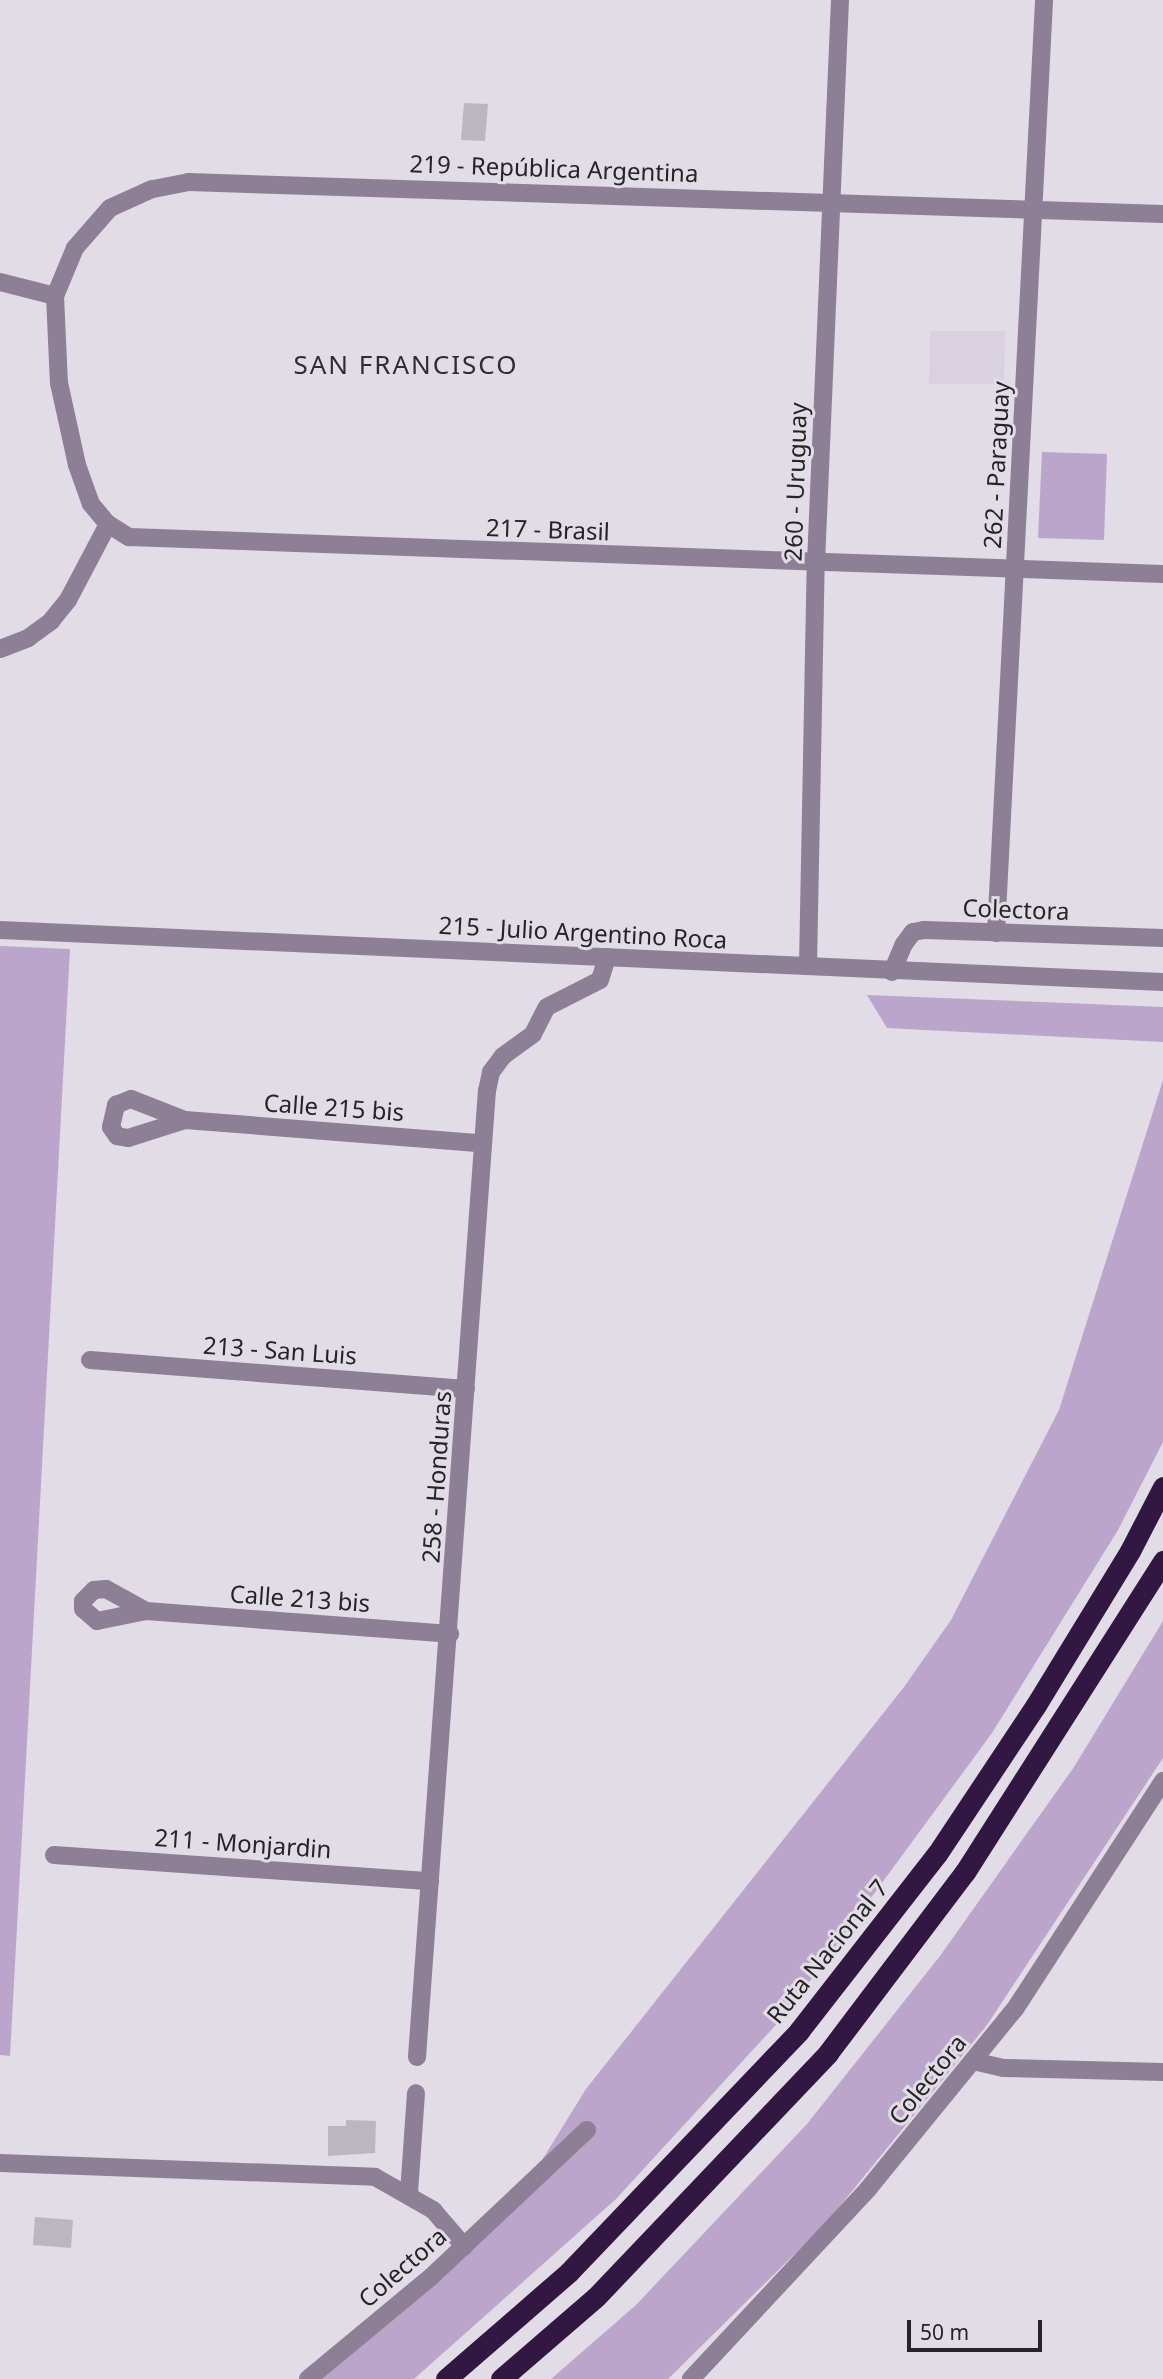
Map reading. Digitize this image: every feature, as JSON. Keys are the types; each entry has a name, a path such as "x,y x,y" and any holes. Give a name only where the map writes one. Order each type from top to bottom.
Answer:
{"highway":[{"name":"Ruta Nacional 7","path":"446,2379 569,2273 799,2031 937,1854 1036,1705 1130,1551 1163,1487"},
{"path":"1147,1591 1163,1561"},
{"path":"501,2379 596,2297 828,2053 965,1872 1163,1570"}],"street":[{"name":"260 - Uruguay","path":"808,966 816,563 840,0"},
{"name":"262 - Paraguay","path":"996,933 1044,0"},
{"name":"219 - República Argentina","path":"55,296 75,248 110,208 152,189 189,182 831,200 1163,214"},
{"path":"0,282 55,296 59,383 68,433 90,504 108,524 68,600 51,621 28,638 0,649"},
{"name":"217 - Brasil","path":"108,524 129,537 167,540 1163,574"},
{"name":"215 - Julio Argentino Roca","path":"0,930 892,972 1163,982"},
{"name":"Colectora","path":"892,972 913,933 1163,938"},
{"name":"258 - Honduras","path":"417,2057 450,1634 480,1143 491,1072 503,1056 533,1034 547,1007 561,996 600,980 607,957"},
{"name":"Calle 215 bis","path":"185,1120 480,1143"},
{"name":"213 - San Luis","path":"90,1360 466,1389"},
{"name":"Calle 213 bis","path":"146,1611 450,1634"},
{"name":"Colectora","path":"691,2379 868,2189 973,2061 1060,1944 1163,1781"},
{"name":"211 - Monjardin","path":"54,1855 430,1881"},
{"path":"973,2061 1003,2068 1163,2072"},
{"path":"409,2193 416,2093"},
{"name":"Colectora","path":"308,2379 464,2246 587,2130"},
{"path":"0,2163 352,2174 375,2177 409,2193 433,2210 464,2246"}],"shaded area":[{"path":"930,331 1005,331 1004,384 929,384"},
{"path":"1042,452 1107,454 1104,540 1038,538"},
{"path":"0,946 70,949 10,2056 0,2055"},
{"path":"867,995 1163,1007 1163,1042 887,1028"},
{"path":"1163,1080 1163,1442 1118,1530 992,1733 785,2015 616,2199 414,2379 322,2379 464,2258 531,2178 586,2089 904,1687 951,1620 1059,1410"},
{"path":"1163,1621 1163,1758 987,2025 827,2222 668,2379 551,2379 636,2305 807,2124 940,1956 1074,1767"}],"building":[{"path":"464,103 488,104 485,141 461,140"},
{"path":"346,2120 376,2121 375,2153 328,2156 328,2126 346,2126"},
{"path":"35,2217 73,2220 71,2248 33,2245"}],"district":[{"name":"SAN FRANCISCO","path":"406,365"}]}
